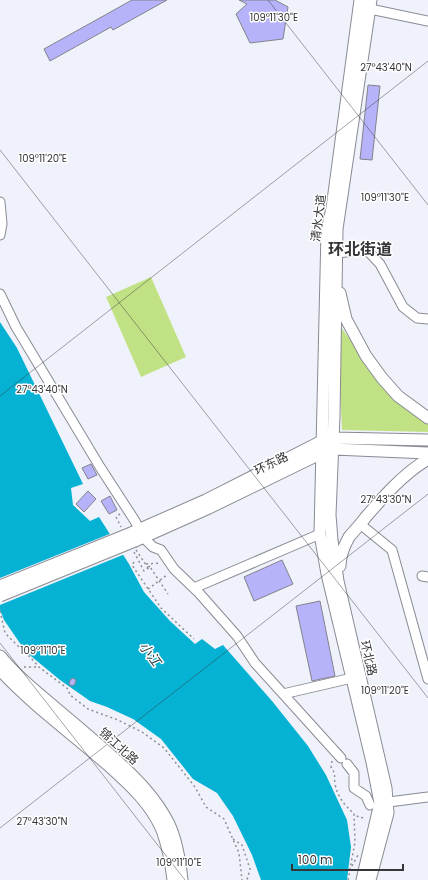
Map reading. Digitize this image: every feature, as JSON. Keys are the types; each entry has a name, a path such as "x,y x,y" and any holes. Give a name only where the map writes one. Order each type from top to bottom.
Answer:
{"main road":[{"name":"清水大道","path":"327,445 327,230 332,208 360,0"},
{"name":"清水大道","path":"327,445 337,229 370,4"},
{"path":"336,273 346,319 366,356 398,396 428,418"},
{"path":"0,596 134,537 206,500 327,445 428,440"},
{"path":"327,445 428,453"},
{"name":"环北路","path":"327,445 320,534 327,574 372,762 379,803 388,813 370,880"},
{"name":"环北路","path":"327,445 332,540 338,581 386,788 379,803 362,880"},
{"path":"338,581 340,556 349,537 401,479 428,459"},
{"path":"0,586 134,537"},
{"name":"锦江北路","path":"0,656 24,681 99,744 148,791 170,826 178,853 182,880"},
{"name":"锦江北路","path":"0,670 24,693 133,787 162,829 170,855 173,880"}],"street":[{"path":"370,4 428,21"},
{"path":"0,202 2,224 0,235"},
{"path":"336,253 367,250 380,264 403,307 417,318 428,319"},
{"path":"0,294 16,327 96,460 134,537 161,550 171,565 237,636 255,663 354,773 354,788 379,803 428,798"},
{"path":"360,524 392,550 428,679"},
{"path":"194,588 320,534"},
{"path":"283,694 352,678"}],"path":[{"path":"124,512 116,517 134,537 146,564 168,594"},
{"path":"134,537 144,570 149,568"},
{"path":"134,562 132,565 161,608 194,639"},
{"path":"146,564 171,565"},
{"path":"148,589 159,581 171,565"},
{"path":"0,611 5,633 39,667 68,689 70,695 88,709 118,720 142,732 164,748 195,787 206,807 224,819 239,853 242,880"},
{"path":"24,667 39,667"},
{"path":"331,767 335,773 335,783 340,799 354,814 360,818 366,817"},
{"path":"348,880 356,842 354,814"},
{"path":"233,839 242,844 250,869 247,880"},
{"path":"351,868 358,855"}],"green space":[{"path":"151,277 186,357 141,377 106,297"},
{"path":"337,322 376,374 428,423 428,432 342,430"}],"water":[{"name":"小江","path":"0,322 17,348 83,484 71,488 73,505 90,521 99,517 129,564 144,592 170,621 195,644 202,639 215,649 223,645 272,701 308,746 326,775 347,820 351,847 347,880 261,880 252,855 233,816 217,793 193,779 161,739 133,719 90,701 60,680 26,652 4,620 0,610"}],"pier":[{"path":"112,533 125,554 0,605 0,578"}],"building":[{"path":"132,0 167,0 113,30 111,27 50,61 44,49"},
{"path":"239,0 275,0 288,7 283,39 250,43 236,14 247,4"},
{"path":"368,85 380,86 372,160 360,159"},
{"path":"91,464 97,475 88,479 82,468"},
{"path":"88,491 96,499 84,512 76,504"},
{"path":"110,496 117,510 109,514 101,501"},
{"path":"282,560 293,584 254,601 244,577"},
{"path":"320,601 335,676 312,681 296,606"},
{"path":"73,678 76,680 75,684 72,686 69,684 70,680"}],"district":[{"name":"环北街道","path":"360,249"}]}
